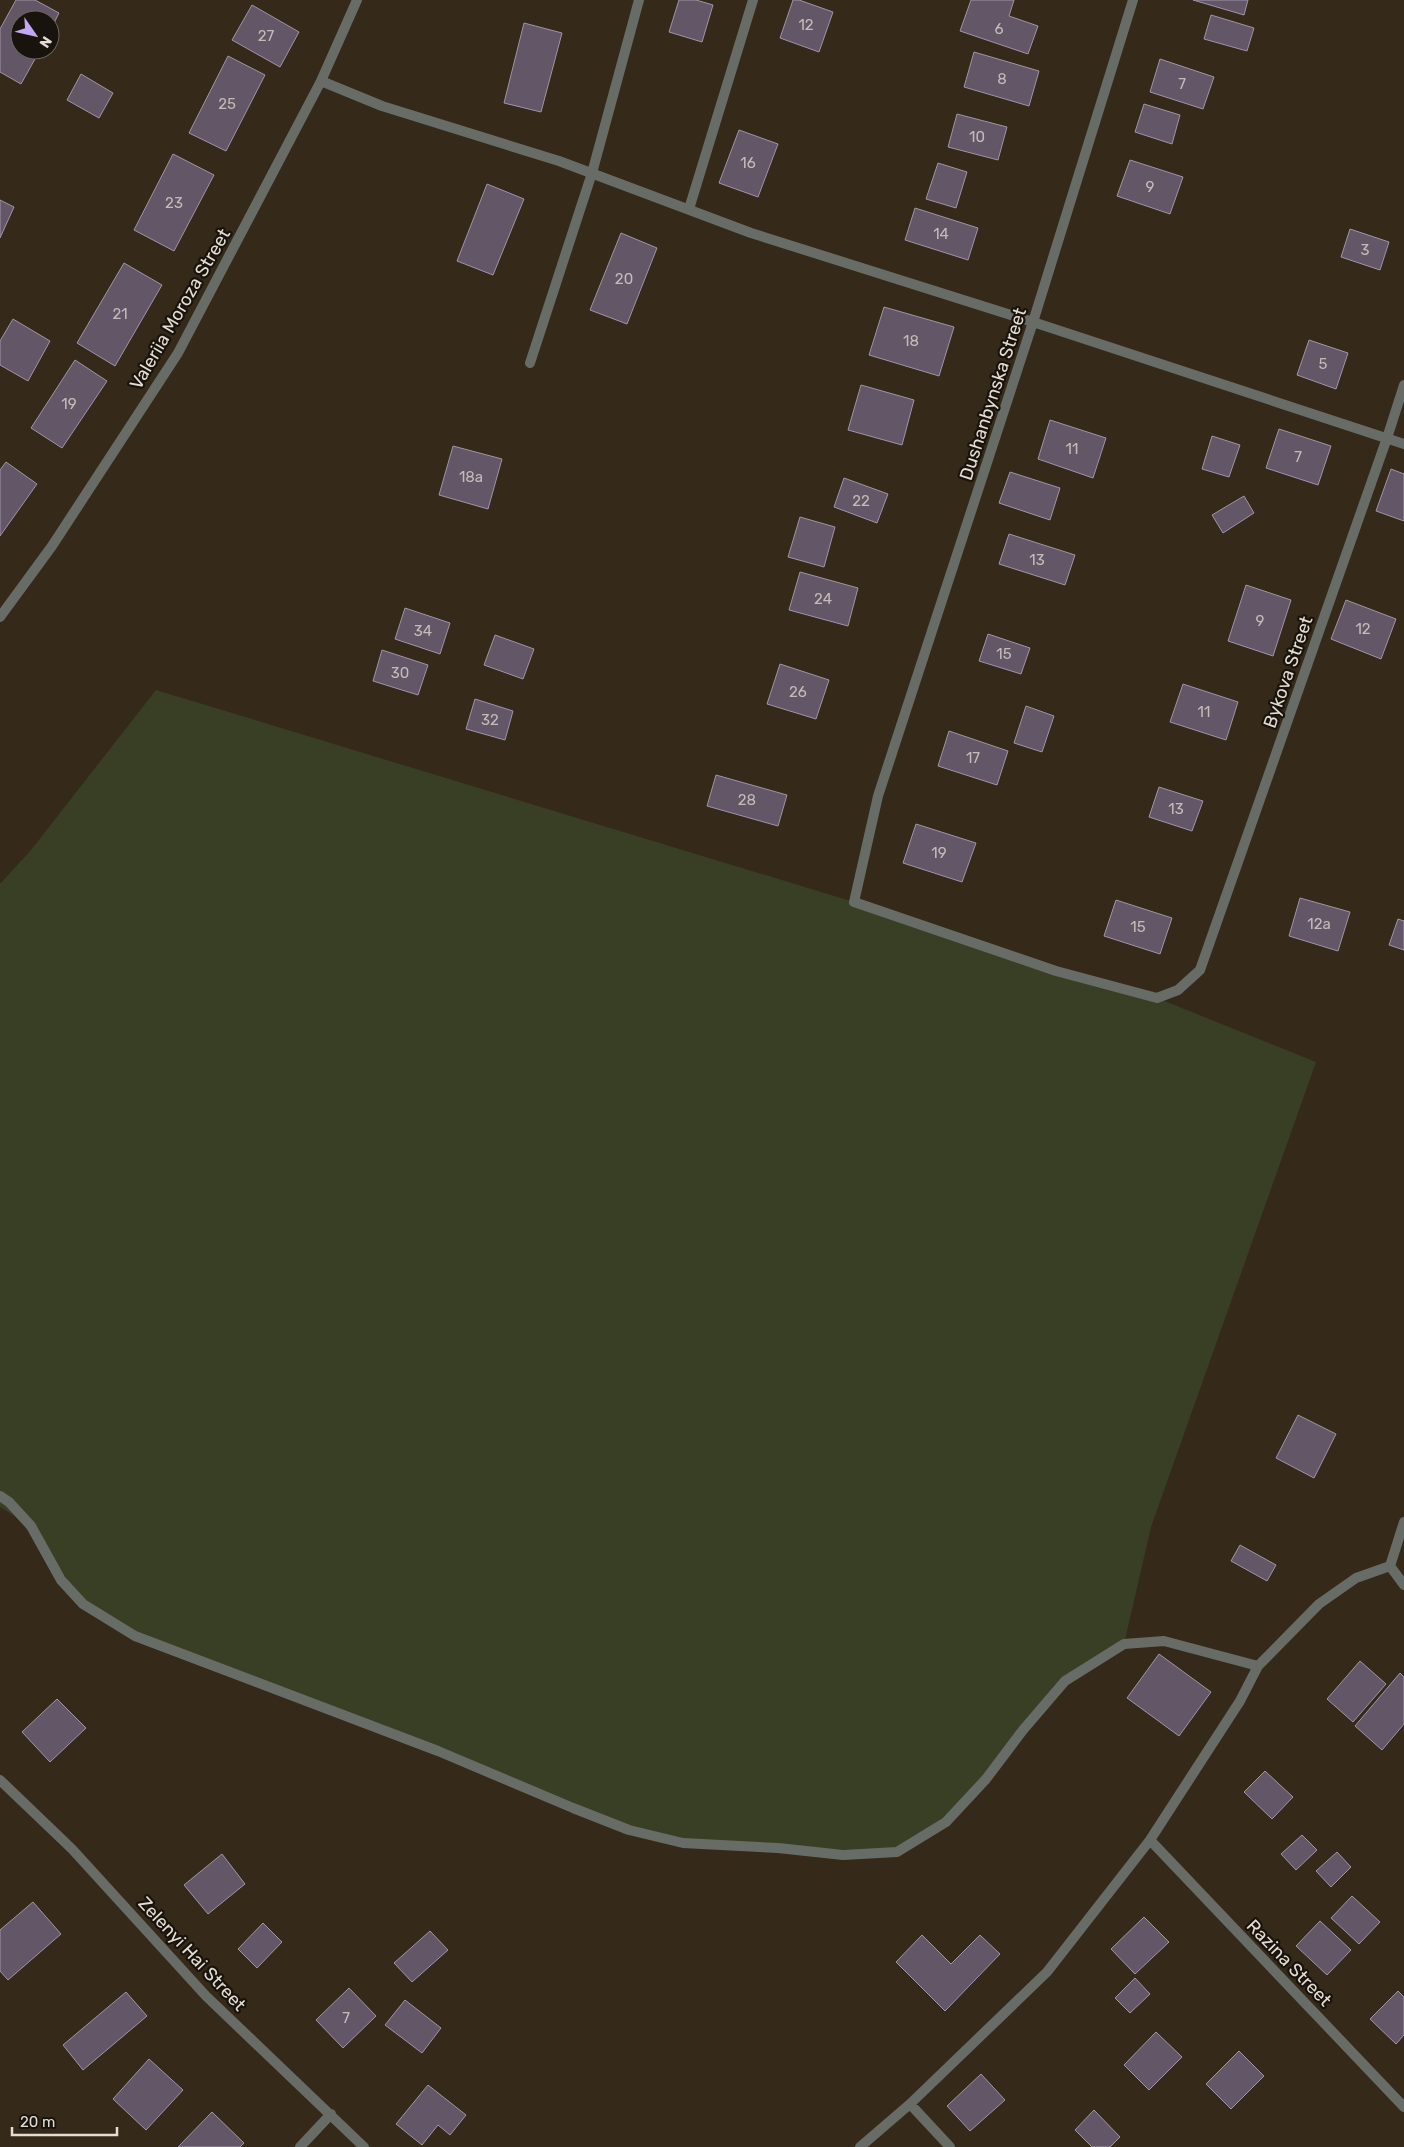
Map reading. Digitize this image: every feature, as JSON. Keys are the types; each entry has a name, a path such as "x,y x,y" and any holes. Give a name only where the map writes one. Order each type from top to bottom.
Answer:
{"street":[{"name":"Valeriia Moroza Street","path":"0,617 52,546 178,353 321,80 357,0"},
{"path":"530,363 592,173 639,0"},
{"path":"689,210 753,0"},
{"name":"Dushanbynska Street","path":"1133,0 1033,322 878,796 854,902 1056,971 1157,998 1178,990 1200,970"},
{"path":"321,80 382,106 559,160 751,233 1033,322 1404,444"},
{"name":"Bykova Street","path":"1200,970 1388,438 1404,385"},
{"path":"0,1496 9,1502 31,1526 61,1580 84,1604 134,1636 438,1751 629,1830 683,1843 778,1848 843,1855 897,1852 946,1822 986,1779 1023,1730 1065,1680 1124,1644 1164,1641 1258,1666"},
{"path":"1390,1566 1404,1522"},
{"path":"860,2147 910,2104 1047,1972 1150,1840 1240,1701 1258,1666 1319,1604 1356,1578 1390,1566"},
{"path":"1390,1566 1404,1585"},
{"name":"Zelenyi Hai Street","path":"0,1780 72,1849 206,1996 364,2147"},
{"name":"Razina Street","path":"1150,1840 1404,2107"},
{"path":"910,2104 950,2147"},
{"path":"300,2147 331,2114"}],"green space":[{"path":"156,690 854,902 1157,998 1316,1062 1151,1527 1124,1644 1065,1681 946,1822 897,1852 683,1843 629,1830 135,1636 84,1604 31,1526 0,1507 0,884 31,850"}],"building":[{"path":"16,0 35,0 53,10 10,10"},
{"path":"679,0 696,0 713,5 702,42 669,32"},
{"path":"793,0 799,0 833,12 819,52 780,38"},
{"path":"971,0 1014,0 1009,16 1038,26 1028,54 960,31"},
{"path":"1193,0 1248,0 1244,15"},
{"path":"252,5 299,32 280,67 232,40"},
{"path":"10,11 10,60 34,60 21,84 0,72 0,29"},
{"path":"1211,15 1254,28 1247,51 1204,39"},
{"path":"524,23 562,33 541,112 504,103"},
{"path":"974,52 1039,71 1029,106 964,87"},
{"path":"228,56 265,75 226,151 189,133"},
{"path":"1160,59 1214,77 1203,109 1150,92"},
{"path":"81,74 113,93 99,118 67,100"},
{"path":"1144,104 1180,115 1172,144 1135,132"},
{"path":"957,114 1007,127 998,160 948,147"},
{"path":"739,130 778,144 758,197 719,183"},
{"path":"173,154 214,175 174,251 134,230"},
{"path":"1130,160 1183,177 1170,214 1117,196"},
{"path":"938,163 967,172 956,208 926,199"},
{"path":"487,184 524,199 493,275 457,261"},
{"path":"0,200 14,207 0,238"},
{"path":"915,208 978,228 968,260 905,240"},
{"path":"1350,229 1389,242 1380,270 1341,257"},
{"path":"621,233 657,248 627,324 590,310"},
{"path":"124,263 162,285 115,366 77,343"},
{"path":"884,307 954,327 939,376 869,355"},
{"path":"13,319 50,341 28,381 0,365 0,341"},
{"path":"1309,340 1348,353 1336,389 1297,375"},
{"path":"75,360 107,381 62,448 31,428"},
{"path":"861,385 914,400 902,445 848,430"},
{"path":"1050,420 1106,438 1093,478 1038,459"},
{"path":"1279,429 1331,446 1318,485 1266,468"},
{"path":"1212,436 1240,445 1229,477 1202,469"},
{"path":"453,446 502,459 488,509 439,495"},
{"path":"6,462 37,484 0,536 0,470"},
{"path":"1391,469 1404,474 1404,521 1376,511"},
{"path":"1010,472 1060,488 1050,520 999,503"},
{"path":"844,478 888,494 877,523 834,507"},
{"path":"1244,496 1254,513 1223,533 1212,515"},
{"path":"800,517 835,527 824,567 788,557"},
{"path":"1009,534 1075,555 1065,585 999,564"},
{"path":"800,572 858,588 848,626 789,610"},
{"path":"1246,585 1291,600 1273,656 1228,641"},
{"path":"1346,600 1396,619 1381,659 1331,639"},
{"path":"405,608 450,623 440,654 395,639"},
{"path":"988,634 1030,648 1021,674 979,661"},
{"path":"495,635 534,649 523,679 484,665"},
{"path":"382,650 428,665 418,695 373,681"},
{"path":"780,664 829,680 816,719 767,704"},
{"path":"1183,684 1238,702 1226,740 1170,722"},
{"path":"475,699 513,711 505,740 466,729"},
{"path":"1026,706 1054,716 1042,752 1014,743"},
{"path":"949,731 1008,751 997,785 938,766"},
{"path":"716,775 787,795 778,826 707,806"},
{"path":"1159,787 1203,801 1192,831 1149,817"},
{"path":"916,824 976,843 962,882 903,863"},
{"path":"1300,898 1350,912 1338,951 1289,936"},
{"path":"1116,900 1172,918 1160,954 1104,936"},
{"path":"1398,919 1404,921 1404,950 1389,945"},
{"path":"1298,1415 1336,1434 1314,1478 1276,1458"},
{"path":"1240,1545 1276,1565 1267,1581 1231,1561"},
{"path":"1159,1654 1211,1692 1179,1736 1127,1698"},
{"path":"1360,1661 1386,1684 1353,1722 1327,1699"},
{"path":"1400,1673 1404,1677 1404,1724 1382,1750 1355,1726"},
{"path":"57,1699 86,1728 50,1762 22,1732"},
{"path":"1265,1771 1293,1797 1272,1819 1244,1792"},
{"path":"1302,1835 1317,1850 1296,1870 1281,1854"},
{"path":"1337,1852 1351,1867 1331,1887 1316,1871"},
{"path":"222,1854 245,1884 208,1914 184,1885"},
{"path":"1352,1896 1380,1922 1359,1944 1331,1918"},
{"path":"33,1902 61,1934 8,1980 0,1971 0,1930"},
{"path":"1144,1917 1169,1942 1135,1974 1111,1949"},
{"path":"1320,1921 1351,1950 1327,1975 1296,1946"},
{"path":"263,1923 282,1942 257,1968 238,1949"},
{"path":"430,1931 448,1950 412,1982 394,1963"},
{"path":"922,1935 951,1964 980,1935 1000,1954 945,2011 896,1962"},
{"path":"1135,1978 1150,1994 1130,2013 1115,1998"},
{"path":"349,1988 376,2016 343,2048 316,2020"},
{"path":"1398,1991 1404,1997 1404,2035 1396,2044 1370,2019"},
{"path":"126,1992 147,2016 83,2070 63,2045"},
{"path":"405,2000 441,2028 422,2053 385,2025"},
{"path":"1156,2032 1182,2057 1149,2090 1124,2065"},
{"path":"1239,2051 1264,2076 1231,2109 1206,2084"},
{"path":"149,2059 183,2090 146,2130 113,2099"},
{"path":"981,2074 1005,2100 970,2131 947,2106"},
{"path":"428,2085 466,2115 450,2135 438,2125 422,2145 396,2124"},
{"path":"1094,2110 1120,2137 1110,2147 1092,2147 1075,2130"},
{"path":"212,2112 244,2143 240,2147 178,2147"}]}
